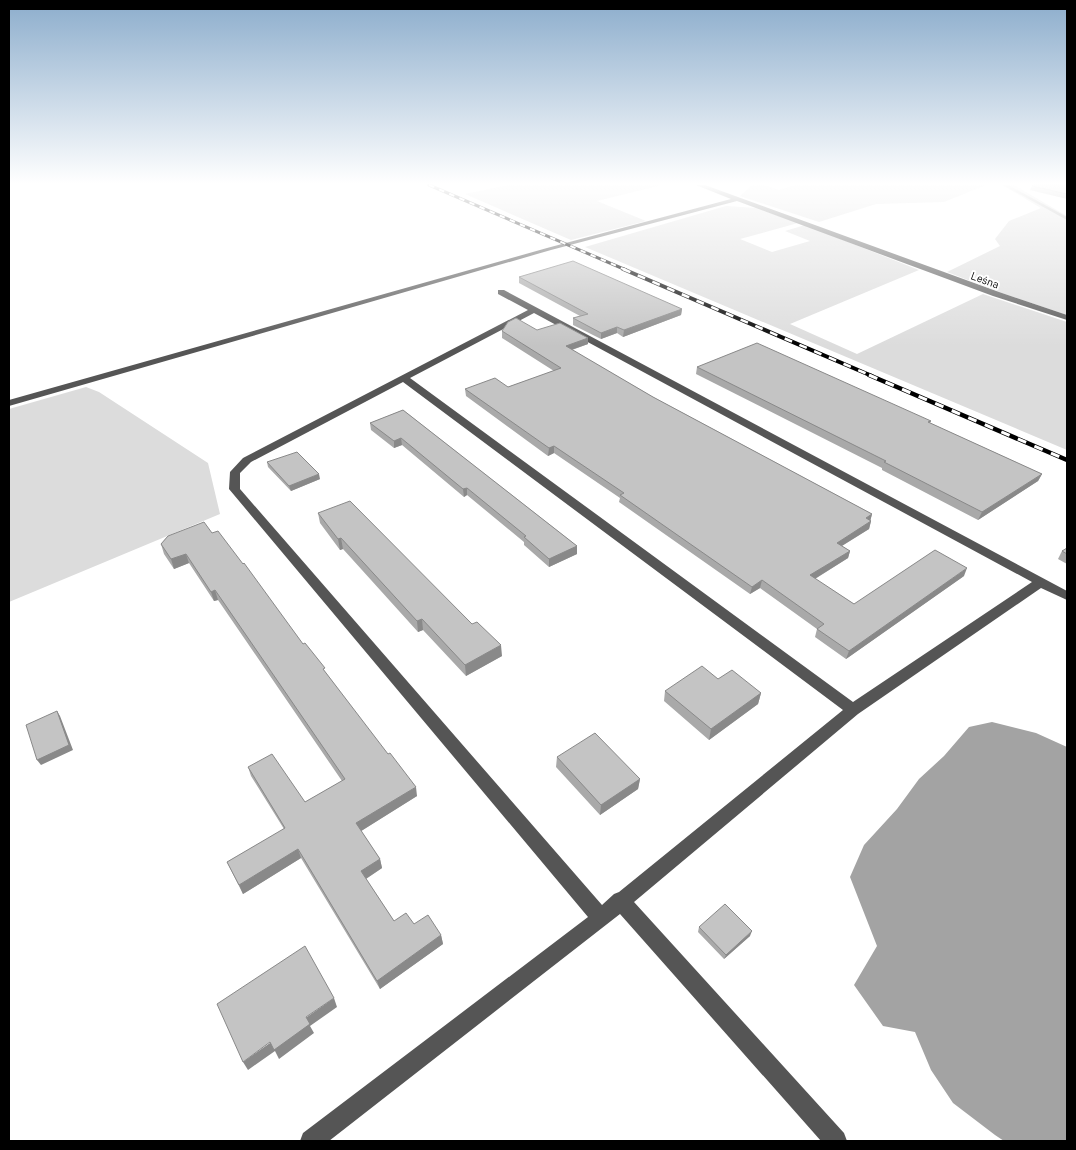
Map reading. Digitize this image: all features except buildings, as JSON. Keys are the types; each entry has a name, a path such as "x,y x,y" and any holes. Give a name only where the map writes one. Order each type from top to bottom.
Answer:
{"street":[{"path":"9,403 589,239"},
{"name":"Leśna","path":"846,239 1067,318"},
{"path":"501,292 1067,596"},
{"path":"534,310 247,460 235,472 235,489 601,918"},
{"path":"404,378 853,710"},
{"path":"310,1141 601,918 620,900 853,710 1041,582"},
{"path":"620,900 836,1141"}],"shaded area":[{"path":"614,239 741,239 772,252 810,241 804,239 840,239 919,270 790,324 857,354 983,294 1067,322 1067,450 585,247"},
{"path":"995,239 1067,239 1067,315 947,272 1000,246"},
{"path":"86,387 99,392 208,463 220,514 9,602 9,409"},
{"path":"992,722 1036,733 1067,747 1067,1141 1004,1141 995,1135 953,1103 931,1070 915,1032 883,1026 854,985 877,946 850,877 864,845 897,809 919,779 944,756 969,727"}],"railway":[{"path":"553,239 626,270"},
{"path":"623,269 872,376"},
{"path":"869,375 1067,460"}]}
